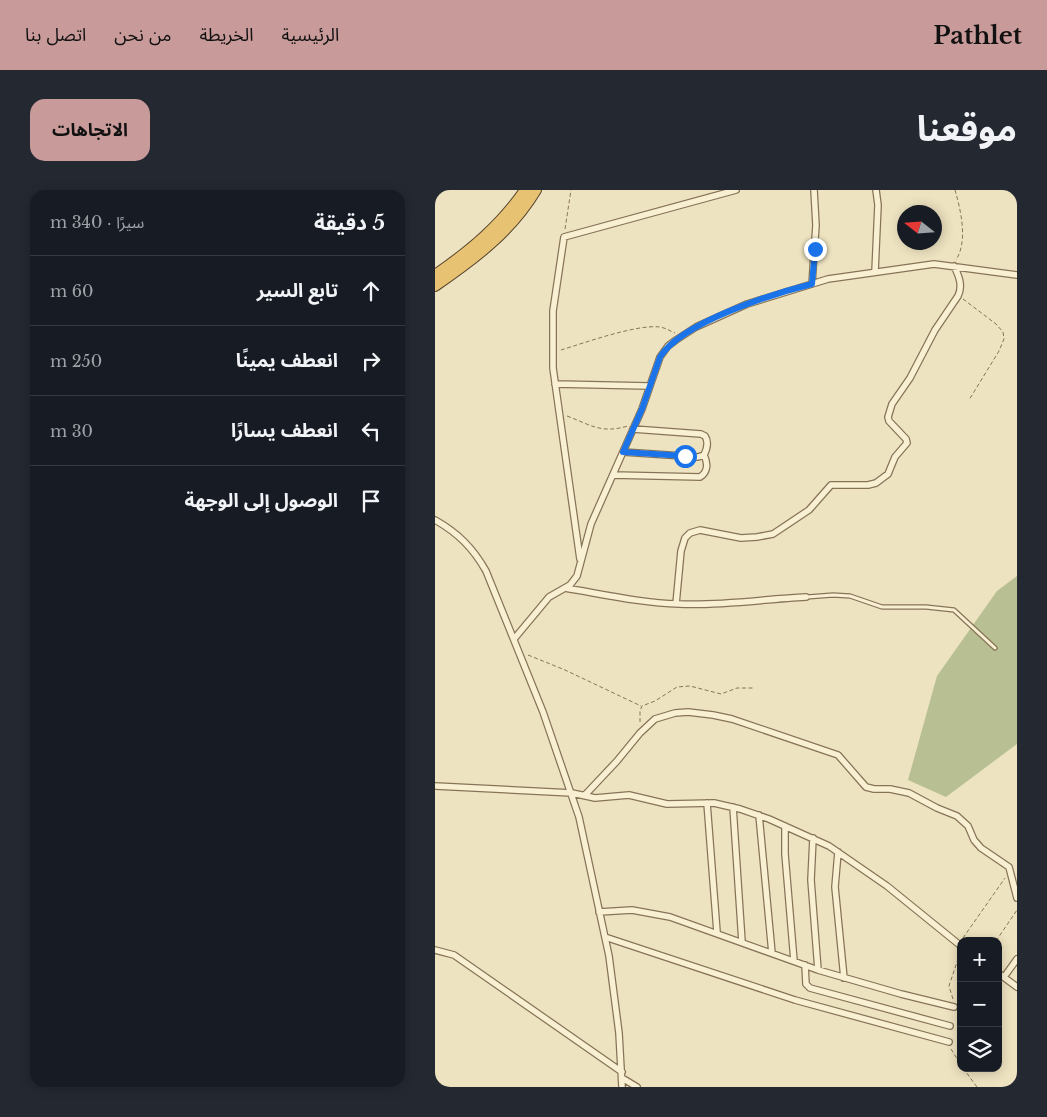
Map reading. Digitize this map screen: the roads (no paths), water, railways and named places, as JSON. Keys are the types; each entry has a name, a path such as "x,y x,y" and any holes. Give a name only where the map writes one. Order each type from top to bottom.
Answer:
{"highway":[{"path":"435,275 487,235 514,206 525,190"},
{"path":"435,286 477,256 496,239 514,221 536,190"}],"street":[{"path":"581,561 555,384 553,353 553,311 564,237 736,190"},
{"path":"812,284 816,225 814,190"},
{"path":"875,190 878,205 875,272"},
{"path":"514,640 549,597 562,588 571,585 574,581 591,524 634,426 664,351 668,346 703,324 747,304 828,279 934,264 1017,275"},
{"path":"676,604 681,551 685,538 690,533 700,530 741,538 773,534 809,510 831,485 868,485 876,483 888,474 895,457 907,443 906,439 889,421 889,412 910,378 935,330 959,296 961,291 960,284 952,266"},
{"path":"555,384 649,386"},
{"path":"613,475 701,477 706,469 707,462 704,455 707,445 705,436 634,426"},
{"path":"623,452 698,457 704,455"},
{"path":"435,520 455,532 475,552 491,581 543,712 572,793 605,937 617,1016 622,1087"},
{"path":"562,588 676,604 723,603 806,597"},
{"path":"585,795 640,733 655,720 675,713 713,714 838,755 866,786 874,790 890,789 909,793 957,816 968,826 974,840 981,848 1005,863 1011,870 1017,898"},
{"path":"435,786 572,793 601,798 629,795 667,804 707,802 733,807 785,826 813,838 838,852 887,886 957,943"},
{"path":"707,802 717,932"},
{"path":"733,807 742,942"},
{"path":"759,816 772,953"},
{"path":"785,826 785,854 794,961"},
{"path":"813,838 811,880 818,970"},
{"path":"838,852 835,872 835,894 844,978"},
{"path":"599,912 632,910 670,916 818,970 954,1007"},
{"path":"605,937 795,1000 949,1042"},
{"path":"435,950 454,955 637,1087"},
{"path":"1002,974 1017,959"},
{"path":"805,965 806,984 810,988 950,1026"},
{"path":"1002,976 1017,987"}],"lane":[{"path":"806,597 850,596 882,607 926,607 954,610 995,648"}]}
